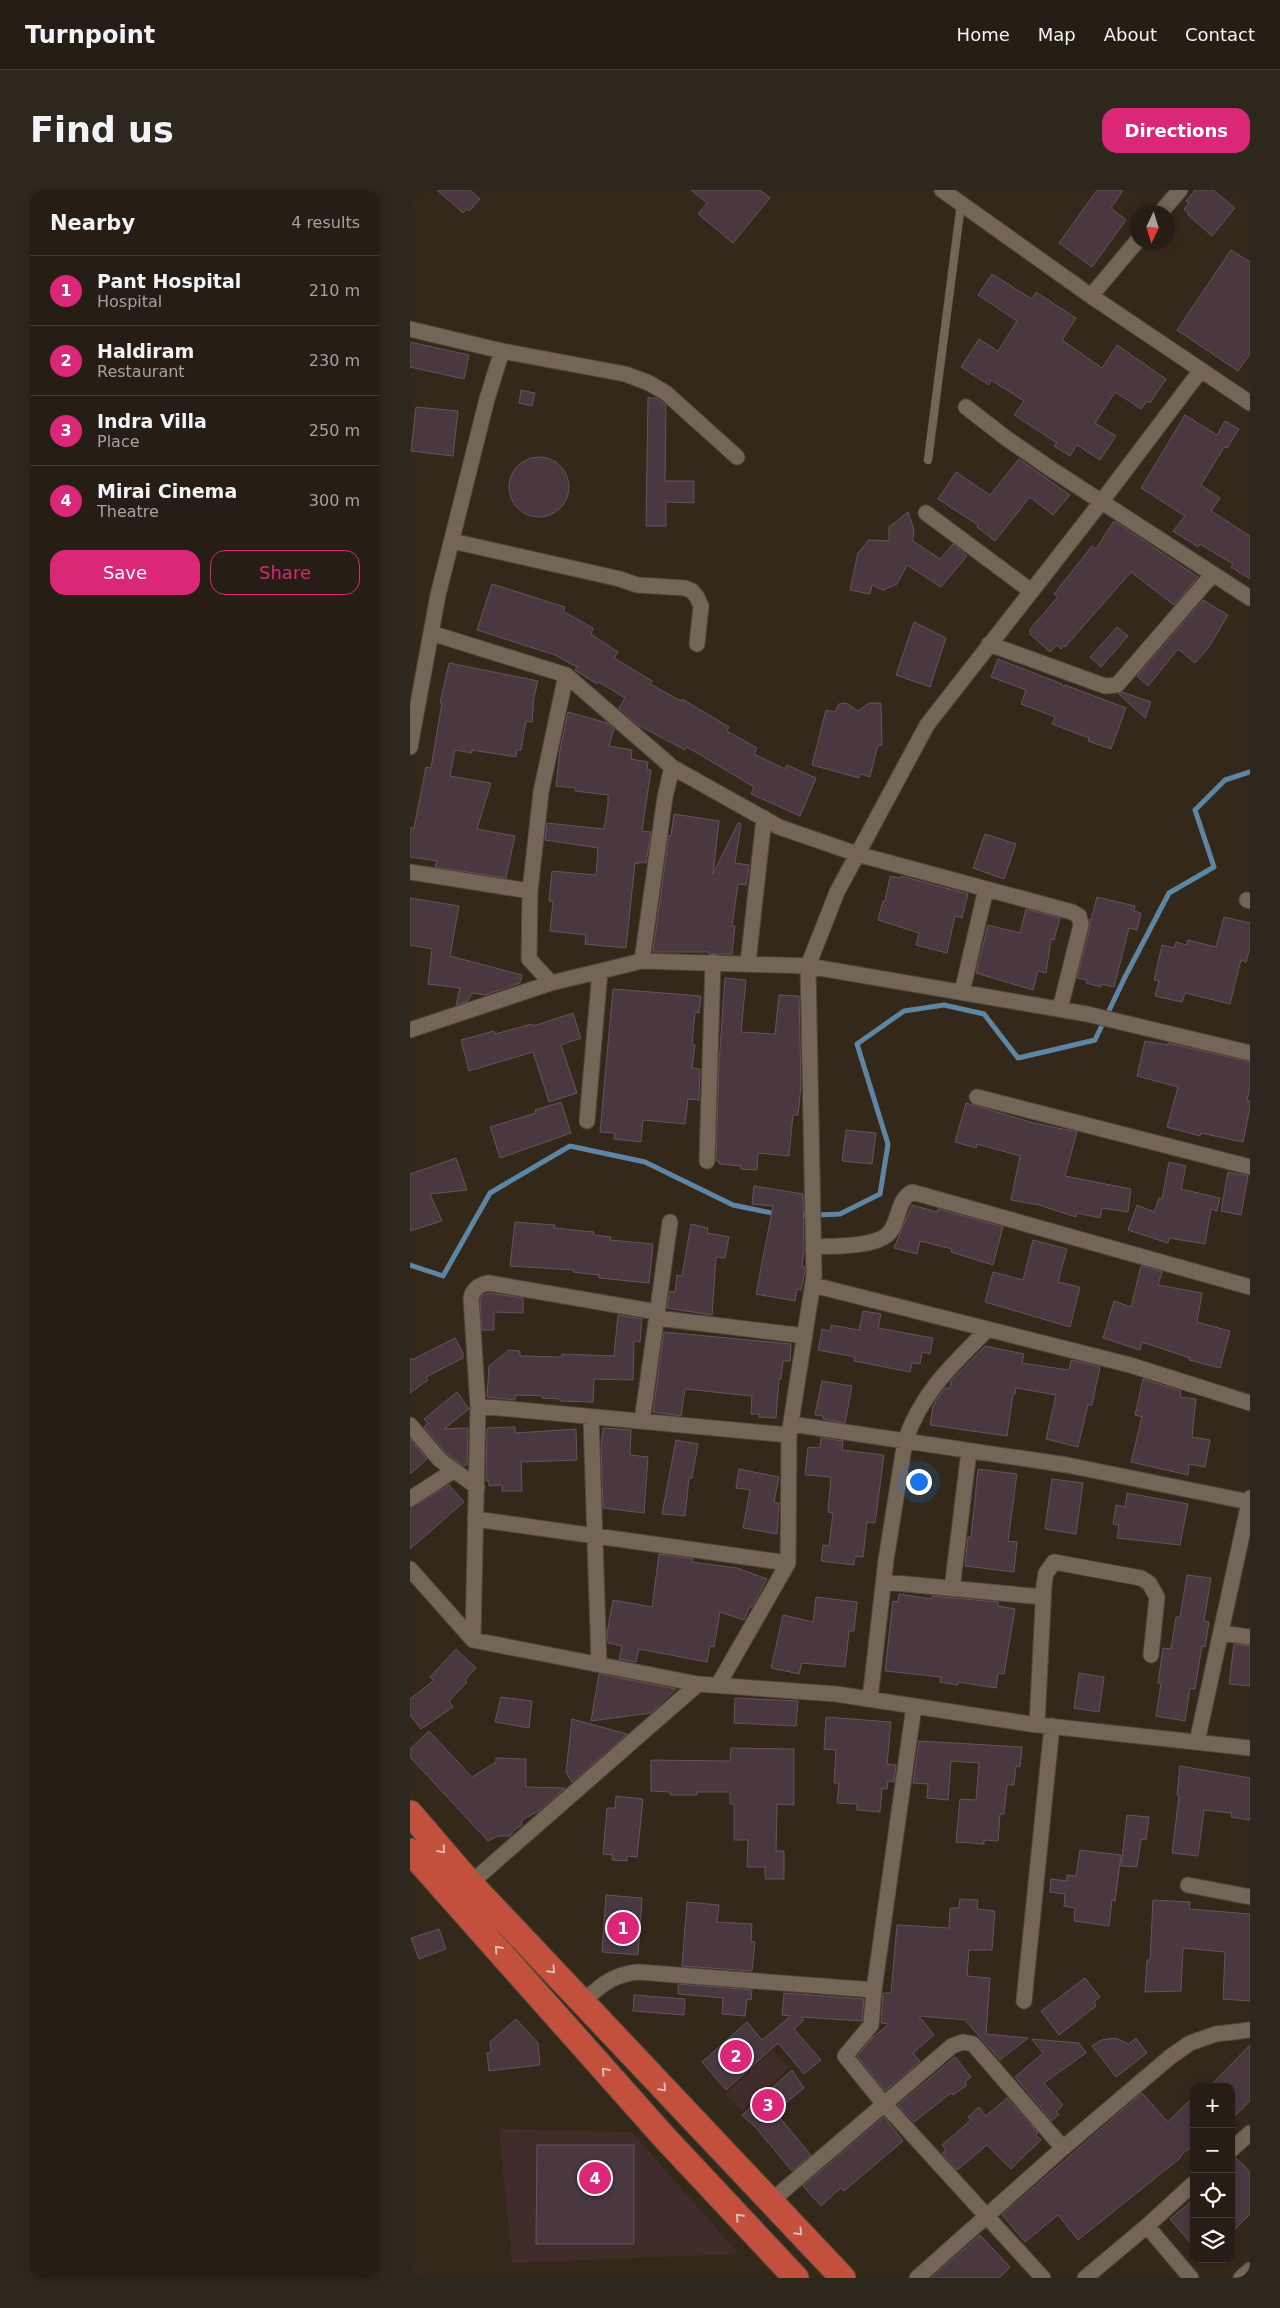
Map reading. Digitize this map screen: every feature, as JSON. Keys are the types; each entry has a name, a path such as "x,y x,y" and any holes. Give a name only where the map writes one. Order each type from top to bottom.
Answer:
{"highway":[{"path":"410,1813 461,1891 664,2137 796,2278"},
{"path":"410,1851 461,1891 582,2002 842,2278"}],"street":[{"path":"942,190 1091,296 1250,403"},
{"path":"1167,205 1180,190"},
{"path":"1091,296 1130,250"},
{"path":"410,330 502,351 625,374 649,383 666,393 738,456"},
{"path":"410,747 412,726 431,632 452,541 487,399 502,351"},
{"path":"718,1685 788,1563 790,1429 813,1285 814,1240 808,966 837,892 927,726 1201,370"},
{"path":"966,407 1006,438 1250,598"},
{"path":"926,513 1031,591"},
{"path":"452,541 620,580 637,586 685,588 697,596 701,606 697,644"},
{"path":"989,644 1105,686 1118,684 1214,574"},
{"path":"431,632 566,675 672,767 779,827 857,854 1072,912 1082,920 1060,1009"},
{"path":"551,983 529,959 530,891 542,785 566,675"},
{"path":"642,961 665,797 672,767"},
{"path":"748,963 764,818"},
{"path":"410,872 530,891"},
{"path":"962,992 986,889"},
{"path":"410,1030 551,983 642,961 713,962 808,966 962,992 1087,1014 1250,1053"},
{"path":"707,1161 713,962"},
{"path":"587,1121 600,971"},
{"path":"977,1097 1250,1167"},
{"path":"814,1240 879,1240 891,1230 904,1197 912,1192 1250,1287"},
{"path":"642,1422 670,1222"},
{"path":"473,1640 478,1406 472,1298 474,1290 483,1284 489,1283 657,1315 805,1336"},
{"path":"813,1285 1130,1365 1250,1403"},
{"path":"870,1699 884,1582 905,1441 911,1423 941,1376 988,1329"},
{"path":"478,1406 642,1422 790,1429 905,1441 1067,1465 1250,1500 1197,1742"},
{"path":"592,1417 599,1664"},
{"path":"410,1425 440,1460 477,1487"},
{"path":"952,1589 968,1450"},
{"path":"410,1499 453,1471"},
{"path":"475,1520 788,1563"},
{"path":"1024,2001 1045,1725 1043,1597 1046,1573 1054,1562 1141,1578 1149,1583 1157,1596 1151,1655"},
{"path":"410,1570 473,1640 698,1684 836,1694 1045,1725 1250,1748"},
{"path":"884,1582 1043,1597"},
{"path":"1221,1633 1250,1637"},
{"path":"461,1891 698,1684"},
{"path":"914,1706 874,1990 871,2025 845,2056 884,2103 1043,2278"},
{"path":"1188,1885 1250,1897"},
{"path":"582,2002 606,1982 621,1974 638,1972 874,1990"},
{"path":"917,2278 1170,2057 1190,2043 1216,2034 1250,2030"},
{"path":"770,2202 952,2046 963,2042 973,2044 1064,2148"},
{"path":"1235,2146 1250,2133"},
{"path":"1085,2278 1190,2188"},
{"path":"1147,2226 1191,2278"},
{"path":"1241,2278 1250,2270"}],"lane":[{"path":"928,460 962,204"}],"shaded area":[{"path":"772,2051 789,2068 742,2111 725,2094"},
{"path":"499,2129 632,2132 739,2254 512,2263"}],"building":[{"path":"437,190 470,190 480,199 469,211 467,209 463,213"},
{"path":"691,190 760,190 770,198 733,243 698,214 707,203"},
{"path":"1097,190 1123,190 1111,208 1126,220 1092,267 1059,243"},
{"path":"1195,190 1213,190 1235,208 1212,236 1188,215 1184,209 1189,203 1186,201"},
{"path":"1231,250 1250,262 1250,354 1238,371 1177,330"},
{"path":"992,274 1032,299 1036,292 1076,318 1062,340 1102,368 1117,345 1166,379 1150,403 1147,401 1141,409 1115,392 1095,423 1116,436 1100,460 1077,445 1070,456 1054,446 1057,443 1014,415 1024,401 991,380 989,385 961,367 979,339 998,351 1017,321 978,295"},
{"path":"410,342 469,355 464,379 410,367"},
{"path":"521,390 535,393 532,406 519,403"},
{"path":"648,398 656,398 666,405 665,481 694,481 694,503 666,502 666,526 646,526"},
{"path":"416,407 458,411 453,456 411,451"},
{"path":"1185,415 1217,435 1225,421 1239,429 1227,448 1224,447 1201,485 1220,498 1211,511 1250,536 1250,579 1231,567 1233,564 1200,544 1198,547 1173,531 1185,516 1141,488"},
{"path":"533,457 545,457 561,465 567,475 569,487 567,499 561,509 545,517 533,517 517,509 509,493 509,481 517,465"},
{"path":"1019,459 1070,495 1053,515 1030,497 995,541 977,527 978,525 938,499 956,472 990,495"},
{"path":"908,512 914,530 913,541 940,559 953,544 967,556 941,587 907,565 897,584 883,590 872,585 870,594 850,590 858,553 869,540 889,541 889,527"},
{"path":"1114,521 1198,577 1174,605 1131,572 1065,647 1061,649 1057,645 1050,652 1030,634 1030,629 1058,597 1054,594 1092,546 1096,549"},
{"path":"492,584 565,607 563,611 593,628 591,634 618,652 614,658 652,681 650,684 681,701 682,699 729,727 727,731 757,748 754,754 785,769 787,765 816,778 800,816 751,794 754,787 687,747 685,750 638,725 619,708 625,698 575,670 577,667 555,655 477,630"},
{"path":"1203,600 1228,615 1209,647 1195,663 1178,649 1148,686 1137,676"},
{"path":"914,622 946,638 930,687 896,675"},
{"path":"1117,627 1128,636 1101,667 1090,657"},
{"path":"998,659 1062,684 1063,687 1065,685 1126,708 1111,749 1088,741 1089,738 1052,724 1055,717 1021,704 1026,690 991,677"},
{"path":"449,663 538,681 534,697 532,722 526,721 521,750 517,750 516,757 472,750 472,753 455,750 450,776 491,783 477,829 515,836 506,878 435,867 437,861 410,857 410,828 414,828 426,767 431,768 442,703 440,703"},
{"path":"1122,692 1151,702 1145,718 1119,694"},
{"path":"846,703 858,711 869,703 881,703 882,745 878,745 870,777 861,774 859,778 812,765 826,710 835,712 839,704"},
{"path":"568,712 607,723 614,729 609,746 632,750 631,759 648,762 647,769 651,770 642,831 651,832 646,863 635,863 626,948 585,944 586,935 550,931 553,902 549,901 552,871 596,875 598,848 545,840 547,823 604,829 608,804 608,795 575,791 575,788 556,786 560,750"},
{"path":"674,814 719,821 713,874 738,823 741,824 735,863 749,865 746,885 738,884 732,926 735,926 732,954 653,952 669,835 671,836"},
{"path":"985,834 1016,844 1004,879 973,868"},
{"path":"890,876 901,878 901,876 968,894 962,918 955,916 947,953 916,945 919,933 878,920 883,901 885,901"},
{"path":"1097,897 1135,906 1134,911 1141,913 1137,930 1129,928 1114,987 1101,984 1101,987 1086,983 1087,980 1077,978 1090,927 1089,919 1091,920"},
{"path":"410,898 459,906 450,956 522,975 520,983 485,995 472,993 468,1001 456,1005 460,988 428,984 432,949 410,945"},
{"path":"1026,909 1060,918 1054,940 1051,939 1046,973 1038,971 1033,990 976,973 988,925 1020,933"},
{"path":"1224,917 1250,923 1250,948 1246,962 1241,960 1230,1004 1185,993 1182,1002 1155,996 1159,981 1154,980 1162,945 1174,948 1176,942 1186,945 1188,940 1216,947"},
{"path":"725,978 746,980 741,1032 775,1034 779,995 799,996 801,1086 798,1115 793,1115 789,1156 758,1153 757,1170 741,1169 741,1166 719,1164 719,1161 716,1161 719,1063"},
{"path":"613,989 701,996 699,1013 695,1012 692,1044 695,1045 692,1068 700,1069 699,1100 688,1099 685,1124 643,1120 641,1142 614,1139 615,1133 600,1132"},
{"path":"573,1013 581,1038 561,1045 577,1093 549,1102 533,1052 469,1071 461,1040 494,1031 495,1034 532,1024 533,1026"},
{"path":"1145,1041 1168,1045 1168,1043 1250,1062 1250,1086 1247,1100 1250,1101 1250,1107 1243,1142 1201,1133 1200,1136 1167,1127 1178,1087 1137,1076"},
{"path":"561,1102 571,1133 500,1158 490,1127 536,1113 535,1110"},
{"path":"966,1103 1034,1123 1077,1132 1065,1176 1131,1189 1128,1212 1102,1208 1100,1218 1077,1213 1076,1217 1039,1205 1011,1200 1020,1156 977,1144 976,1148 955,1142"},
{"path":"846,1130 876,1133 872,1164 842,1161"},
{"path":"456,1158 467,1190 430,1194 442,1221 410,1231 410,1174"},
{"path":"1169,1162 1186,1166 1181,1189 1220,1198 1217,1211 1211,1209 1205,1244 1169,1238 1168,1243 1128,1230 1137,1205 1154,1212 1159,1198 1162,1199"},
{"path":"1228,1172 1248,1176 1241,1215 1221,1211"},
{"path":"754,1186 803,1194 804,1251 802,1266 804,1266 805,1271 801,1290 797,1289 795,1301 756,1294 773,1206 752,1204"},
{"path":"912,1205 937,1212 938,1209 1003,1227 993,1265 951,1252 952,1249 920,1241 917,1254 894,1248"},
{"path":"515,1222 555,1225 554,1228 594,1232 594,1235 611,1237 610,1240 653,1244 649,1283 599,1278 599,1275 573,1272 574,1270 510,1266"},
{"path":"691,1224 708,1228 707,1233 729,1237 725,1258 716,1257 712,1315 667,1308 670,1291 675,1292 677,1275 682,1276"},
{"path":"1033,1240 1067,1249 1058,1282 1080,1287 1070,1327 985,1302 993,1272 1023,1280"},
{"path":"1141,1266 1162,1272 1158,1285 1202,1293 1197,1322 1230,1331 1220,1368 1189,1360 1190,1358 1142,1342 1140,1350 1103,1338 1114,1301 1131,1307"},
{"path":"489,1293 523,1298 523,1313 494,1312 494,1330 482,1330 480,1299 483,1295"},
{"path":"863,1311 881,1314 878,1328 933,1338 930,1354 922,1352 920,1364 912,1363 910,1372 854,1361 855,1357 818,1350 822,1329 830,1331 831,1325 859,1330"},
{"path":"618,1315 642,1319 640,1342 634,1341 633,1380 594,1379 593,1402 560,1401 560,1399 542,1398 543,1396 515,1395 515,1400 487,1397 489,1366 509,1350 520,1351 520,1356 562,1357 562,1354 614,1356"},
{"path":"664,1332 791,1344 790,1361 783,1361 781,1379 779,1379 776,1418 759,1417 759,1414 751,1414 752,1396 685,1389 681,1416 653,1412"},
{"path":"455,1338 463,1353 463,1358 426,1377 428,1380 410,1393 410,1357 412,1360"},
{"path":"985,1346 1024,1354 1022,1363 1069,1370 1071,1360 1100,1367 1092,1405 1088,1405 1078,1447 1046,1439 1056,1395 1016,1388 1015,1394 1013,1394 1007,1436 930,1425 933,1406 937,1399 945,1388 950,1388 951,1381"},
{"path":"1143,1379 1181,1391 1180,1397 1196,1399 1192,1437 1210,1440 1205,1467 1189,1464 1188,1475 1131,1462 1142,1417 1135,1415"},
{"path":"822,1381 852,1386 845,1423 823,1419 823,1416 815,1415"},
{"path":"457,1392 469,1409 444,1429 468,1428 467,1465 464,1466 446,1453 424,1427 428,1423 424,1419"},
{"path":"515,1427 515,1433 576,1429 577,1460 521,1462 522,1491 502,1491 502,1485 489,1486 489,1481 486,1481 487,1428"},
{"path":"603,1428 631,1430 630,1455 648,1457 644,1513 603,1508 601,1447"},
{"path":"821,1438 843,1441 842,1450 884,1455 875,1523 867,1522 863,1557 855,1556 854,1565 821,1561 823,1545 829,1546 833,1513 828,1512 831,1477 805,1475 808,1447 820,1448"},
{"path":"410,1439 427,1459 410,1474"},
{"path":"676,1440 698,1444 692,1478 689,1478 685,1516 662,1514"},
{"path":"739,1469 779,1477 774,1502 779,1503 777,1534 743,1528 750,1490 736,1488"},
{"path":"978,1469 1017,1474 1008,1541 1017,1542 1014,1572 965,1566 968,1537 971,1537"},
{"path":"1052,1479 1083,1483 1076,1534 1045,1529"},
{"path":"449,1485 464,1502 410,1549 410,1508"},
{"path":"1127,1493 1188,1504 1180,1545 1117,1538 1119,1525 1113,1524 1116,1505 1125,1507"},
{"path":"659,1554 693,1559 692,1562 737,1568 767,1579 752,1607 750,1606 744,1620 720,1612 714,1647 710,1646 707,1662 639,1649 636,1662 619,1659 622,1646 608,1643 607,1633 613,1600 652,1607"},
{"path":"1187,1575 1211,1578 1204,1621 1209,1622 1205,1647 1202,1646 1195,1689 1190,1688 1185,1721 1156,1716 1161,1684 1158,1683 1163,1648 1171,1649 1176,1617 1180,1617"},
{"path":"899,1594 932,1599 932,1596 998,1602 998,1606 1015,1609 1004,1674 998,1673 996,1688 958,1682 958,1685 940,1682 941,1677 885,1671 893,1601 898,1602"},
{"path":"816,1597 857,1602 854,1631 849,1631 845,1667 802,1663 799,1674 771,1668 783,1615 813,1622"},
{"path":"1234,1644 1250,1646 1250,1686 1229,1684"},
{"path":"456,1649 476,1668 465,1680 467,1682 449,1701 453,1707 421,1729 410,1715 410,1699 434,1680 430,1677"},
{"path":"1079,1673 1104,1677 1099,1712 1074,1708"},
{"path":"599,1674 676,1689 651,1713 591,1721"},
{"path":"501,1697 532,1701 529,1728 495,1722"},
{"path":"735,1698 798,1701 796,1726 734,1723"},
{"path":"826,1717 891,1722 887,1764 896,1765 894,1782 888,1781 887,1789 882,1788 880,1812 857,1810 857,1804 837,1803 839,1783 834,1783 836,1750 824,1749"},
{"path":"572,1719 627,1734 572,1782 566,1772"},
{"path":"429,1731 472,1777 496,1762 496,1758 526,1759 526,1787 565,1788 540,1810 522,1820 522,1825 514,1830 510,1836 498,1836 488,1841 410,1757 410,1749"},
{"path":"919,1741 1022,1747 1020,1767 1016,1766 1014,1785 1007,1785 1004,1814 1000,1814 998,1841 984,1840 984,1844 956,1842 960,1799 976,1800 979,1763 951,1761 948,1800 927,1798 928,1784 913,1783"},
{"path":"731,1748 794,1749 794,1805 777,1804 776,1851 784,1851 784,1879 765,1879 765,1867 747,1867 748,1840 734,1840 734,1804 730,1804 730,1792 697,1792 697,1795 670,1795 670,1792 651,1791 651,1760 730,1761"},
{"path":"1180,1766 1250,1778 1250,1820 1231,1817 1232,1813 1204,1810 1198,1856 1172,1853 1179,1796 1177,1795"},
{"path":"616,1796 643,1799 637,1857 627,1856 627,1861 612,1860 613,1855 603,1854 607,1808 615,1808"},
{"path":"1127,1815 1149,1817 1146,1840 1141,1839 1137,1867 1121,1866"},
{"path":"1080,1850 1121,1855 1115,1901 1112,1900 1109,1926 1074,1921 1075,1908 1064,1906 1065,1894 1050,1892 1051,1879 1067,1881 1067,1875 1076,1876"},
{"path":"606,1895 642,1898 638,1955 602,1952"},
{"path":"960,1899 978,1900 977,1909 995,1911 992,1950 969,1950 967,1976 990,1978 986,2034 1028,2038 1000,2060 965,2020 919,2016 934,2035 913,2053 920,2061 885,2091 857,2056 872,2038 889,2024 881,2023 883,1993 891,1993 897,1925 949,1928 950,1908 959,1908"},
{"path":"1153,1900 1190,1902 1189,1909 1250,1914 1250,2001 1223,1999 1225,1952 1183,1948 1181,1991 1145,1992 1147,1960 1150,1960"},
{"path":"687,1902 719,1905 717,1922 752,1924 751,1941 755,1942 752,1971 682,1966"},
{"path":"439,1929 446,1949 419,1959 411,1938"},
{"path":"1085,1978 1100,1997 1094,2002 1096,2006 1059,2035 1041,2011"},
{"path":"678,1984 752,1990 751,2000 747,1999 745,2016 722,2014 723,1998 678,1994"},
{"path":"784,1993 864,1999 862,2021 801,2017 804,2020 794,2029 821,2060 804,2074 778,2043 726,2090 702,2062 747,2022 762,2040 791,2016 782,2015"},
{"path":"634,1995 685,1999 684,2015 633,2011"},
{"path":"516,2019 538,2043 540,2065 489,2071 487,2053 491,2052 490,2042"},
{"path":"1115,2038 1129,2044 1136,2038 1147,2053 1116,2077 1092,2046 1101,2040"},
{"path":"1032,2039 1079,2043 1086,2053 1044,2083 1063,2105 1056,2112 1059,2114 1052,2121 1015,2077 1043,2053"},
{"path":"1250,2045 1250,2101 1235,2116 1235,2083 1213,2083"},
{"path":"955,2057 971,2077 965,2082 967,2085 953,2095 951,2093 914,2122 898,2105"},
{"path":"792,2070 804,2088 775,2112 811,2155 792,2171 756,2128 742,2115"},
{"path":"1142,2093 1168,2122 1190,2100 1190,2149 1078,2240 1058,2215 1025,2242 1002,2215"},
{"path":"1007,2098 1038,2133 1036,2135 1041,2140 1011,2169 987,2145 957,2170 942,2153 946,2150 942,2145 971,2120 968,2117 979,2107 986,2116"},
{"path":"884,2117 903,2141 844,2191 841,2188 821,2206 803,2186"},
{"path":"537,2145 634,2145 634,2244 536,2244"},
{"path":"1235,2158 1250,2172 1250,2214 1235,2229 1235,2173"},
{"path":"1190,2202 1190,2242 1170,2219"},
{"path":"980,2235 1010,2267 999,2278 931,2278"}],"waterway":[{"path":"798,1216 840,1214 880,1194 888,1144 857,1044 904,1011 944,1005 984,1014 1018,1058 1095,1040 1124,979 1169,893 1214,867 1195,810 1225,780 1250,772"},
{"path":"410,1265 443,1276 490,1193 570,1146 645,1162 733,1205 777,1214"}],"place":[{"name":"Pant Hospital","path":"623,1928"},
{"name":"Haldiram","path":"736,2056"},
{"name":"Indra Villa","path":"768,2105"},
{"name":"Mirai Cinema","path":"595,2178"}]}
